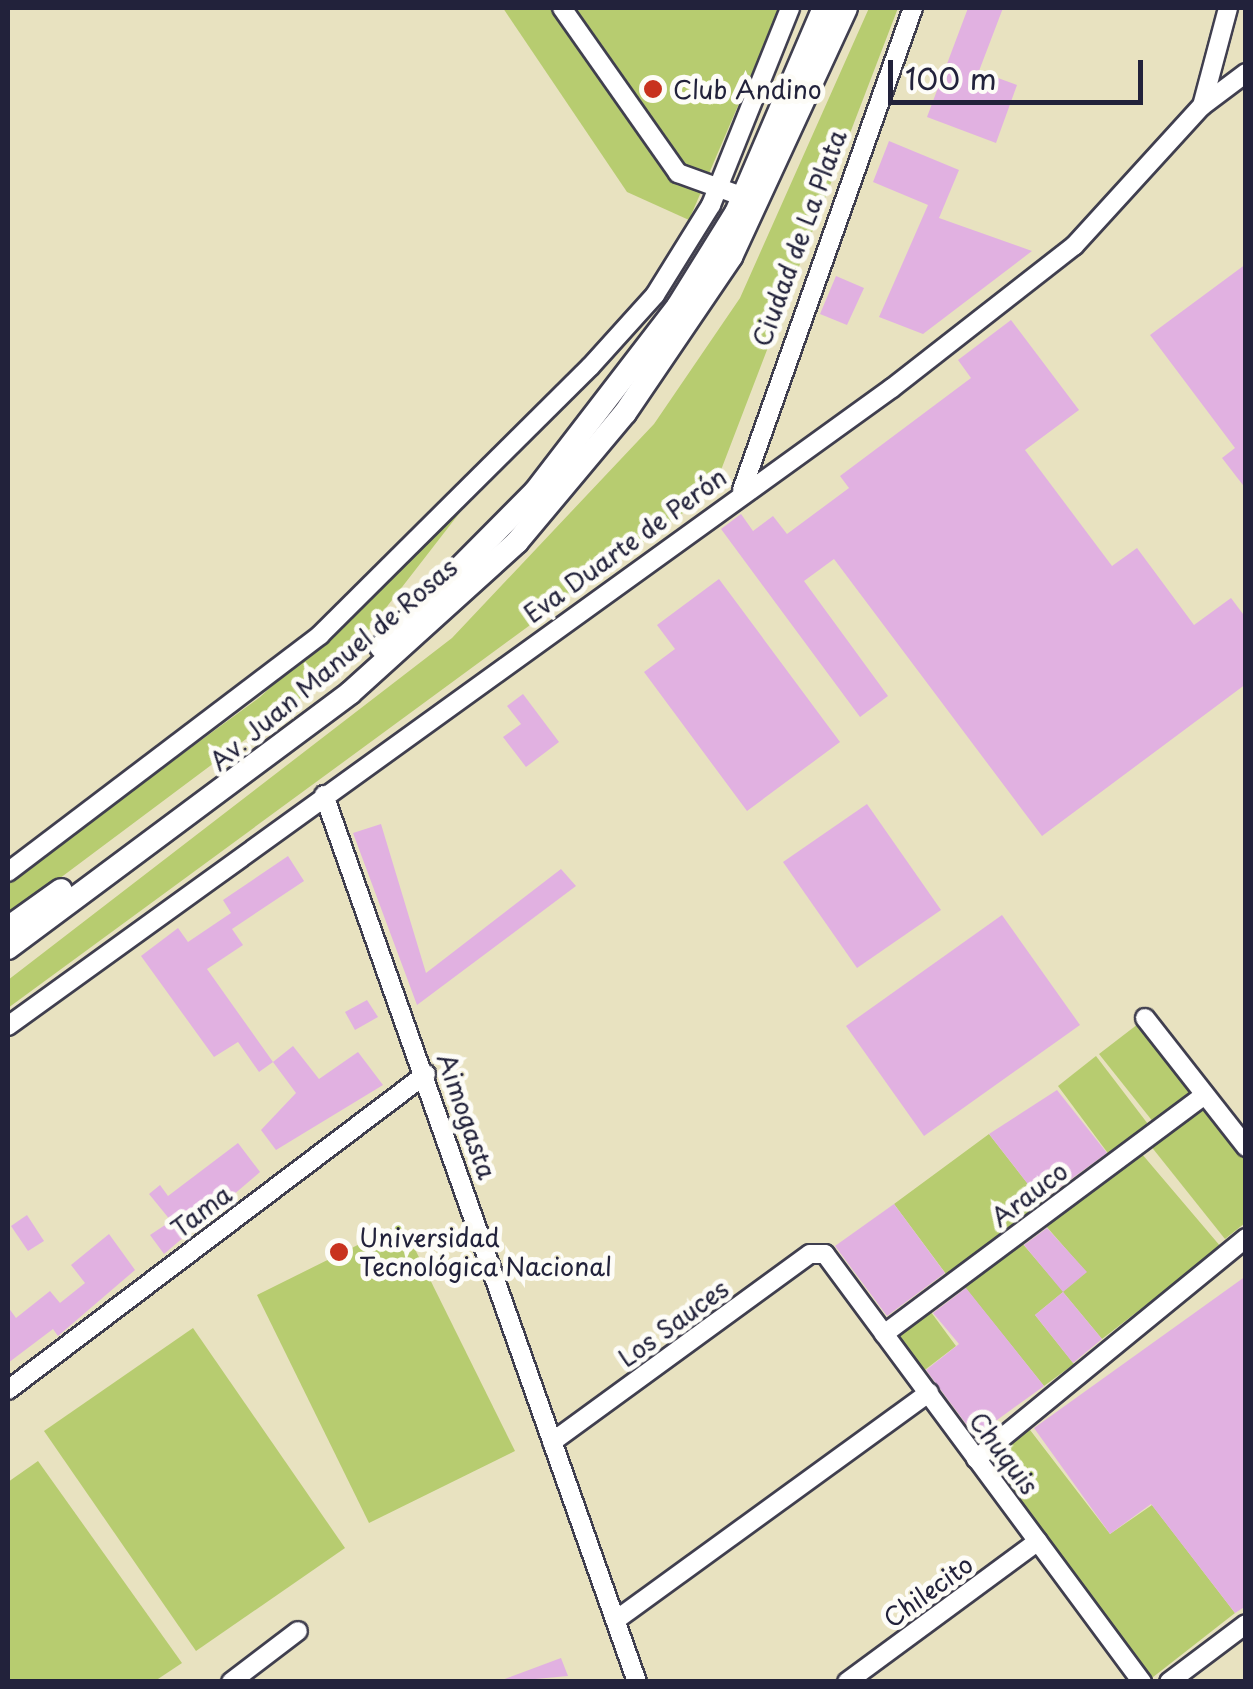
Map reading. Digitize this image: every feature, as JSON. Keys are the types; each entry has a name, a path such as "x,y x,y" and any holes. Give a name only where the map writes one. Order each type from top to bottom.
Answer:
{"main road":[{"name":"Av. Juan Manuel de Rosas","path":"8,928 298,714 441,591 604,408 744,197 824,8"},
{"name":"Av. Juan Manuel de Rosas","path":"8,948 350,693 517,542 625,414 732,257 846,8"}],"street":[{"path":"562,8 678,173 744,197"},
{"path":"8,872 354,606 655,295 717,189 790,8"},
{"name":"Ciudad de La Plata","path":"742,490 913,8"},
{"path":"1202,106 1228,8"},
{"name":"Eva Duarte de Perón","path":"8,1026 1074,246 1202,106 1246,74"},
{"name":"Aimogasta","path":"324,795 426,1074 637,1682"},
{"path":"1145,1018 1246,1147"},
{"name":"Tama","path":"8,1390 426,1074"},
{"name":"Arauco","path":"884,1334 1205,1095"},
{"path":"976,1459 1246,1238"},
{"name":"Los Sauces","path":"552,1442 810,1254 825,1254"},
{"name":"Chuquis","path":"825,1254 1142,1682"},
{"path":"616,1620 928,1393"},
{"name":"Chilecito","path":"848,1682 1038,1541"},
{"path":"1169,1682 1246,1624"},
{"path":"231,1682 298,1632"}],"green space":[{"name":"Club Andino","path":"503,8 780,8 689,220 627,192"},
{"path":"869,8 898,8 713,491 8,1008 8,980 452,638 654,424 740,298"},
{"path":"461,511 337,671 8,917 8,882 260,697"},
{"path":"1138,1024 1192,1093 1154,1123 1099,1054"},
{"path":"1096,1056 1151,1128 1110,1156 1058,1086"},
{"path":"1202,1104 1245,1158 1245,1223 1225,1239 1150,1145"},
{"path":"989,1134 1049,1211 1136,1147 1221,1247 1102,1339 1063,1292 1035,1315 1074,1364 1044,1386 959,1280 1016,1236 1063,1291 1086,1272 1039,1218 952,1282 894,1204"},
{"path":"402,1223 515,1451 369,1523 257,1295"},
{"path":"925,1304 956,1346 917,1376 884,1334"},
{"path":"193,1328 345,1548 196,1651 44,1431"},
{"path":"1027,1426 1110,1534 1152,1505 1235,1613 1148,1681 980,1462"},
{"path":"38,1461 182,1663 155,1681 8,1681 8,1482"}],"building":[{"path":"968,8 1003,8 979,71 1017,85 996,143 927,117"},
{"path":"889,141 959,170 939,218 1032,251 923,334 879,317 928,205 873,182"},
{"path":"1246,264 1246,489 1222,458 1235,448 1150,335"},
{"path":"836,276 864,288 847,325 820,314"},
{"path":"1011,320 1079,410 1025,450 1112,566 1137,548 1194,625 1231,598 1246,618 1246,684 1042,836 834,559 804,581 888,696 860,717 721,529 741,514 753,531 773,516 787,534 849,488 840,476 971,378 958,360"},
{"path":"719,579 840,742 747,811 644,672 675,649 657,625"},
{"path":"523,694 559,742 526,767 503,737 521,724 507,706"},
{"path":"867,804 941,910 857,968 783,862"},
{"path":"381,824 426,973 561,869 576,886 417,1005 353,833"},
{"path":"288,856 304,881 232,929 243,945 207,969 273,1062 259,1072 238,1042 214,1057 141,956 178,928 188,942 231,913 223,900"},
{"path":"1002,915 1080,1025 924,1136 846,1026"},
{"path":"367,1000 378,1017 355,1030 345,1012"},
{"path":"293,1046 319,1079 358,1052 383,1085 276,1150 261,1130 296,1093 273,1062"},
{"path":"1057,1090 1107,1153 1041,1201 989,1134"},
{"path":"238,1143 260,1172 164,1254 150,1235 171,1221 149,1194 160,1185 168,1196"},
{"path":"894,1204 945,1273 887,1316 835,1246"},
{"path":"27,1215 44,1241 28,1251 11,1226"},
{"path":"1047,1228 1087,1272 1063,1292 1024,1245"},
{"path":"109,1234 135,1270 58,1336 53,1329 8,1363 8,1307 16,1318 50,1291 60,1303 85,1283 71,1265"},
{"path":"1246,1276 1246,1606 1235,1613 1151,1504 1110,1534 1034,1428"},
{"path":"966,1288 1044,1386 975,1436 926,1370 959,1344 933,1313"},
{"path":"1063,1292 1102,1339 1073,1363 1035,1315"},
{"path":"561,1658 568,1676 502,1682 502,1680"}],"place":[{"name":"Club Andino","path":"653,89"},
{"name":"Universidad Tecnológica Nacional","path":"339,1252"}]}
